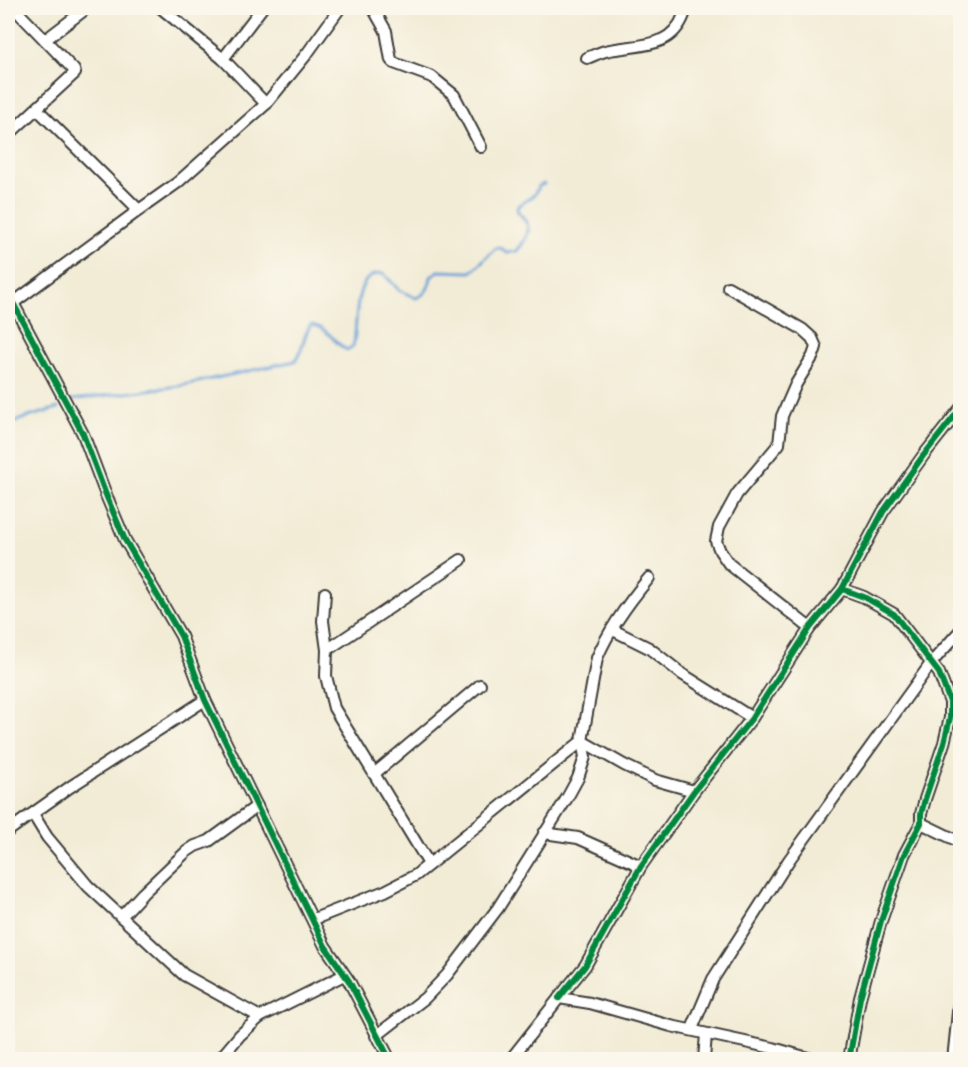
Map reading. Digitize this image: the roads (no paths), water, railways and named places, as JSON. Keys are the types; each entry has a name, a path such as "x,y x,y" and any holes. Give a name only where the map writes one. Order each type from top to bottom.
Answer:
{"street":[{"path":"8,135 75,73 14,8"},
{"path":"45,40 87,8"},
{"path":"161,8 222,59 266,104"},
{"path":"222,59 262,8"},
{"path":"340,8 266,104 177,183 10,300 83,434 125,540 181,636 205,700 314,919 325,946 344,975 390,1059"},
{"path":"373,8 386,31 393,63 432,77 454,94 481,147"},
{"path":"587,58 610,50 647,45 664,40 680,25 684,15 682,8"},
{"path":"38,109 139,210"},
{"path":"728,287 802,329 812,338 816,347 782,416 780,444 737,494 719,527 716,541 729,564 810,628"},
{"path":"510,1059 585,966 641,866 694,791 752,718 810,628 842,589 883,512 960,409"},
{"path":"327,650 461,560"},
{"path":"376,1036 425,998 447,975 498,908 578,778 585,757 582,741 597,658 602,645 635,594 649,578"},
{"path":"842,589 864,597 894,614 932,662 950,702 950,718 921,814 921,823 904,855 881,921 860,998 849,1059"},
{"path":"325,593 322,621 327,650 326,676 333,708 429,864"},
{"path":"613,630 649,648 682,674 752,718"},
{"path":"692,1029 713,979 767,892 932,662 960,631"},
{"path":"374,774 480,685"},
{"path":"8,831 70,787 205,700"},
{"path":"582,741 655,780 694,791"},
{"path":"314,919 385,891 416,875 582,741"},
{"path":"121,917 186,852 209,841 257,806"},
{"path":"33,814 46,837 88,885 184,975 260,1017"},
{"path":"921,823 960,842"},
{"path":"544,832 578,838 641,866"},
{"path":"219,1059 260,1017 344,975"},
{"path":"953,1059 960,993"},
{"path":"559,998 590,1003 671,1026 815,1059"},
{"path":"704,1059 706,1034"}],"waterway":[{"path":"72,400 179,386 295,361 311,325 327,332 347,350 353,346 355,338 361,290 373,275 384,274 399,290 416,298 425,292 431,277 438,271 471,272 496,248 501,248 507,253 517,251 528,232 526,222 517,207 534,195 539,186 544,184"},
{"path":"8,427 19,420 58,408"}]}
